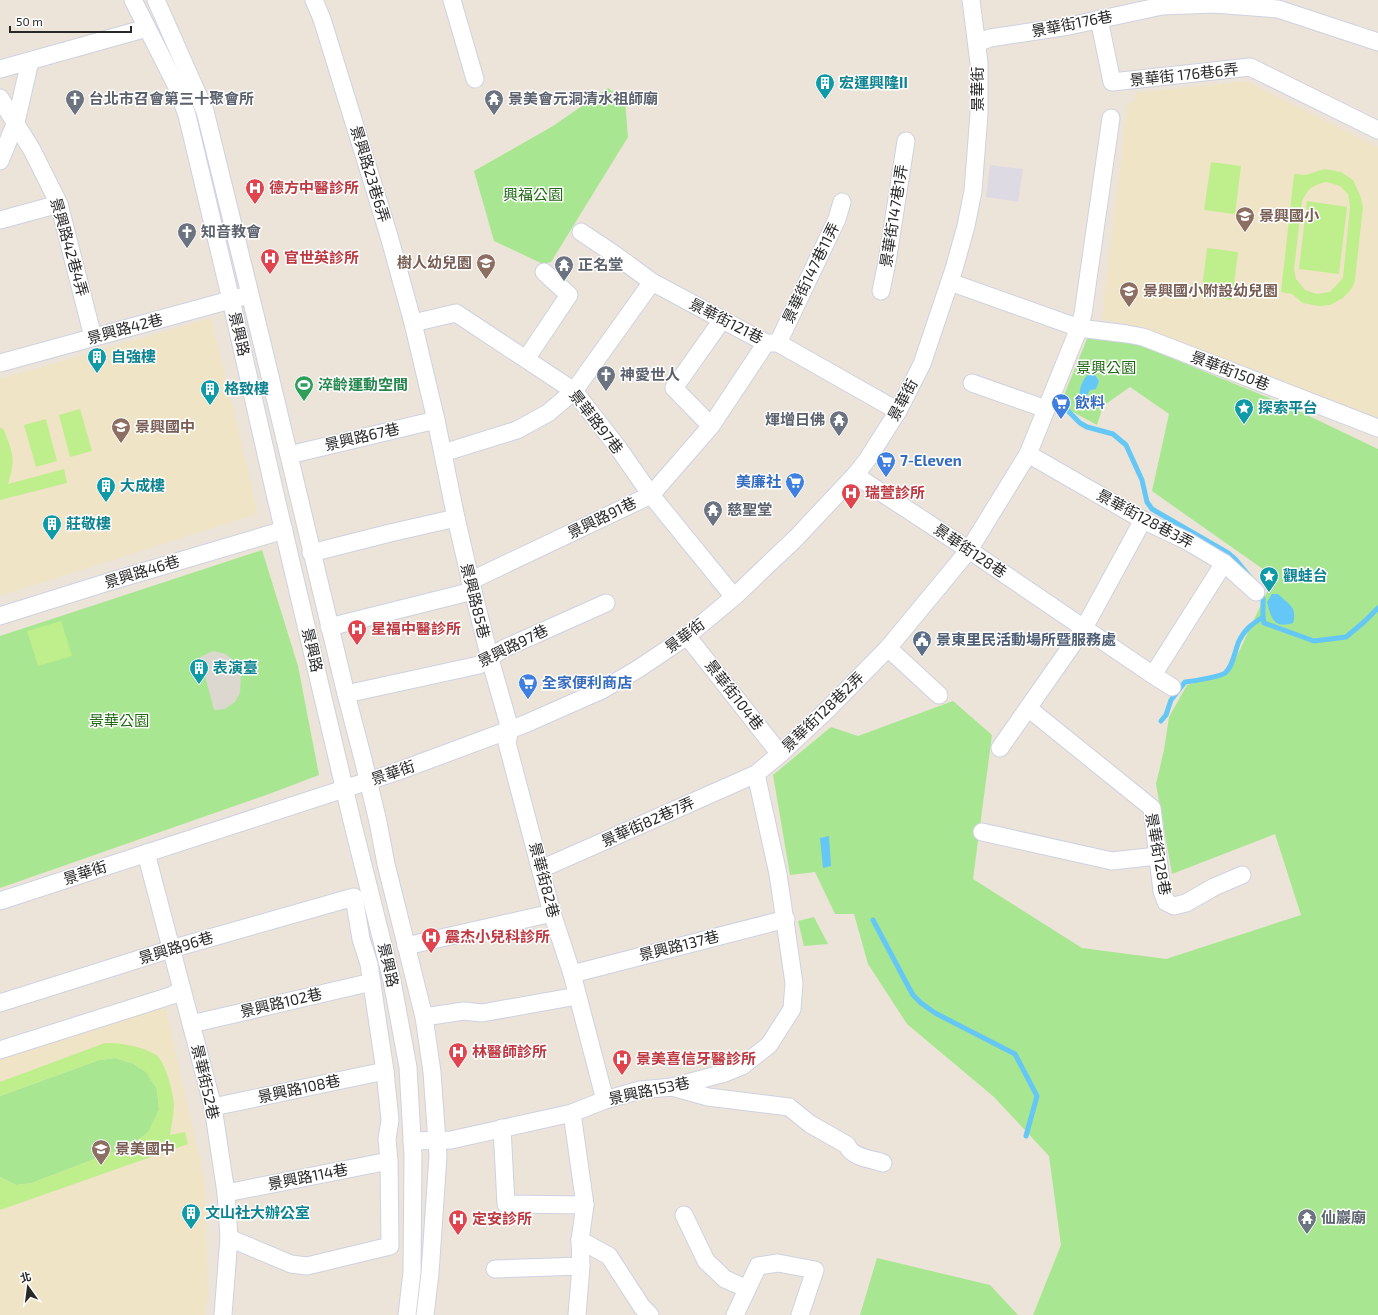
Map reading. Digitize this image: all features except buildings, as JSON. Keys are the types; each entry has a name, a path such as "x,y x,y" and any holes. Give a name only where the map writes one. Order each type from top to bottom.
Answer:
{"street":[{"name":"景興路","path":"133,0 176,85 187,116 344,789 392,981 408,1067 413,1156 412,1272 407,1315"},
{"name":"景興路23巷6弄","path":"314,0 322,19 389,236 413,323"},
{"path":"452,0 475,80"},
{"name":"景華街","path":"0,901 404,770 525,724 602,690 638,669 687,636 734,597 796,538 856,474 867,460 898,411 922,364 950,282 966,226 973,191 979,114 979,63 971,0"},
{"name":"景興路","path":"159,2 205,111 289,455 329,627 363,759 386,864 424,1017 432,1072 438,1164 430,1273 425,1315"},
{"name":"景華街176巷","path":"977,43 990,38 1069,26 1162,6 1221,4 1278,9 1378,42"},
{"name":"景華街 176巷6弄","path":"1099,19 1112,82 1250,67 1378,130"},
{"path":"0,69 147,28"},
{"path":"0,160 16,122 30,61"},
{"name":"景興路42巷4弄","path":"0,98 32,150 60,204 93,337"},
{"path":"969,550 1028,454 1079,328 1083,314 1111,118"},
{"name":"景華街147巷1弄","path":"881,292 906,141"},
{"name":"景華街147巷11弄","path":"711,426 772,343 837,219 842,202"},
{"path":"0,220 60,204"},
{"name":"景華街121巷","path":"581,232 652,282 722,320 772,343 898,411"},
{"path":"526,359 569,295 544,272"},
{"path":"443,453 517,430 548,413 574,391 652,282"},
{"name":"景華街150巷","path":"950,282 1079,328 1142,337 1378,428"},
{"name":"景興路42巷","path":"0,363 249,295"},
{"name":"景華路97巷","path":"413,323 456,313 574,391 650,495 734,597"},
{"path":"711,426 674,388 722,320"},
{"name":"景興路85巷","path":"413,323 436,420 471,586 510,729"},
{"path":"972,383 1046,409"},
{"name":"景興路67巷","path":"289,455 436,420"},
{"name":"景興路91巷","path":"329,627 471,586 650,495 711,426"},
{"name":"景華街128巷3弄","path":"1028,454 1143,520 1187,541 1224,563 1256,592"},
{"name":"景華街128巷","path":"856,474 864,482 969,550 1172,687"},
{"path":"311,553 456,518"},
{"path":"1000,748 1084,628 1143,520"},
{"name":"景興路46巷","path":"0,616 284,530"},
{"name":"景華街128巷2弄","path":"756,774 780,754 827,710 888,648 969,550"},
{"path":"1153,675 1224,563"},
{"name":"景興路97巷","path":"346,694 479,665 503,649 606,603"},
{"name":"景華街104巷","path":"687,636 780,754"},
{"path":"888,648 939,695"},
{"name":"景華街128巷","path":"1028,708 1152,808 1162,891 1166,902 1174,906 1186,903 1214,887 1242,874"},
{"name":"景華街82巷","path":"510,729 507,743 552,913 572,974 605,1100"},
{"name":"景華街82巷7弄","path":"541,869 756,774"},
{"name":"景興路153巷","path":"412,1141 451,1140 572,1113 605,1100 640,1090 672,1087 725,1073 742,1066 769,1045 792,1009 794,983 786,919 778,874 756,774"},
{"path":"982,832 1112,861 1157,856"},
{"name":"景華街52巷","path":"146,853 213,1107 226,1193 229,1238 223,1315"},
{"name":"景興路96巷","path":"0,1003 171,949 354,898 372,982"},
{"path":"406,946 552,913"},
{"name":"景興路137巷","path":"572,974 786,919"},
{"path":"229,1238 291,1264 307,1266 390,1246 389,1161 387,1139 390,1120 385,1071 372,982"},
{"name":"景興路102巷","path":"191,1024 372,982"},
{"path":"0,1050 173,995 181,990"},
{"path":"424,1017 464,1011 482,1013 577,996"},
{"name":"景興路108巷","path":"213,1107 385,1071"},
{"path":"672,1087 708,1097 789,1107 810,1124 847,1145 849,1151 856,1155 884,1163"},
{"path":"572,1113 585,1205 580,1240 581,1266 577,1315"},
{"path":"502,1128 506,1204 585,1205"},
{"name":"景興路114巷","path":"226,1193 389,1161"},
{"path":"684,1215 706,1261 725,1279 747,1289"},
{"path":"580,1240 609,1256 642,1307 650,1315"},
{"path":"735,1315 758,1266 778,1263 815,1270 800,1315"},
{"path":"495,1269 581,1266"}],"shaded area":[{"name":"景興國小","path":"1246,81 1378,147 1378,421 1130,325 1102,319 1128,102 1134,102 1136,93"},
{"path":"990,165 1023,169 1018,202 986,197"},
{"name":"景興國中","path":"211,318 257,509 254,515 0,596 0,379"},
{"path":"213,651 226,654 235,662 241,675 240,693 235,702 225,709 214,710 200,657"},
{"name":"景美國中","path":"165,1007 205,1182 208,1291 206,1315 0,1315 0,1059"}],"green space":[{"name":"興福公園","path":"608,88 625,100 628,137 551,262 543,264 494,241 474,171 553,126"},
{"path":"1211,162 1241,166 1235,214 1204,210"},
{"path":"1324,169 1341,172 1353,180 1360,195 1363,207 1355,280 1352,288 1343,298 1330,305 1319,306 1303,303 1292,294 1281,292 1294,174 1306,175","holes":["1327,182 1340,186 1348,194 1350,207 1343,278 1330,292 1317,294 1305,290 1296,279 1294,269 1302,201 1309,190 1318,184"]},
{"path":"1307,201 1347,207 1339,274 1299,269"},
{"path":"1207,248 1238,252 1232,300 1201,296"},
{"name":"景興公園","path":"1089,334 1149,347 1149,349 1284,404 1378,449 1378,1315 1033,1315 1061,1245 1049,1156 994,1097 907,1024 868,964 854,914 835,914 815,872 790,875 773,775 831,727 858,736 953,701 992,735 973,879 1082,948 1166,959 1301,915 1275,834 1172,874 1156,784 1164,750 1169,717 1187,685 1229,673 1274,577 1152,491 1169,414 1130,387 1103,406 1097,425 1060,405"},
{"path":"80,409 92,451 70,457 59,415"},
{"path":"46,419 57,461 36,467 24,425"},
{"path":"0,427 4,430 10,445 13,462 8,484 64,469 67,483 0,500"},
{"name":"景華公園","path":"262,550 298,666 319,775 269,794 0,888 0,636"},
{"path":"61,621 72,656 38,666 27,631"},
{"path":"814,917 828,944 804,946 798,921"},
{"path":"105,1043 125,1044 138,1047 156,1055 160,1059 171,1086 174,1104 170,1135 185,1132 188,1144 0,1210 0,1177 16,1185 32,1183 131,1145 148,1132 159,1110 157,1089 146,1072 132,1063 115,1058 99,1060 0,1096 0,1082"},
{"path":"115,1058 132,1063 146,1072 157,1089 159,1110 148,1133 131,1145 32,1183 16,1185 0,1177 0,1096 99,1060"},
{"path":"877,1258 990,1285 1018,1315 860,1315"}],"water":[{"path":"1093,372 1099,381 1096,389 1090,390 1087,395 1088,401 1085,404 1080,401 1082,384 1086,376"},
{"path":"1272,594 1278,594 1291,606 1294,613 1293,623 1281,624 1274,621 1267,602"},
{"path":"829,836 831,866 823,868 820,838"}],"waterway":[{"path":"1066,409 1080,423 1087,427 1113,434 1126,445 1142,480 1147,502 1152,509 1228,553 1250,577"},
{"path":"1161,721 1166,715 1171,700 1185,682 1217,676 1228,670 1241,637 1249,627 1263,617 1263,599 1260,591"},
{"path":"1263,617 1264,623 1314,641 1346,637 1378,608"},
{"path":"873,920 913,995 921,1003 935,1013 1015,1054 1037,1096 1026,1136"}],"place":[{"name":"宏運興隆II","path":"825,100"},
{"name":"台北市召會第三十聚會所","path":"75,116"},
{"name":"景美會元洞清水祖師廟","path":"494,116"},
{"name":"德方中醫診所","path":"255,205"},
{"name":"景興國小","path":"1245,233"},
{"name":"知音教會","path":"187,249"},
{"name":"官世英診所","path":"270,275"},
{"name":"樹人幼兒園","path":"486,280"},
{"name":"正名堂","path":"564,282"},
{"name":"景興國小附設幼兒園","path":"1129,308"},
{"name":"自強樓","path":"97,374"},
{"name":"神愛世人","path":"606,392"},
{"name":"淬齡運動空間","path":"304,402"},
{"name":"格致樓","path":"210,406"},
{"name":"飲料","path":"1061,420"},
{"name":"探索平台","path":"1244,425"},
{"name":"煇增日佛","path":"839,437"},
{"name":"景興國中","path":"121,444"},
{"name":"7-Eleven","path":"886,478"},
{"name":"美廉社","path":"795,499"},
{"name":"大成樓","path":"106,503"},
{"name":"瑞萱診所","path":"851,510"},
{"name":"慈聖堂","path":"713,527"},
{"name":"莊敬樓","path":"52,541"},
{"name":"觀蛙台","path":"1269,593"},
{"name":"星福中醫診所","path":"357,646"},
{"name":"景東里民活動場所暨服務處","path":"922,657"},
{"name":"表演臺","path":"199,685"},
{"name":"全家便利商店","path":"528,700"},
{"name":"震杰小兒科診所","path":"431,954"},
{"name":"林醫師診所","path":"458,1069"},
{"name":"景美喜信牙醫診所","path":"622,1076"},
{"name":"景美國中","path":"101,1166"},
{"name":"文山社大辦公室","path":"191,1230"},
{"name":"仙巖廟","path":"1307,1235"},
{"name":"定安診所","path":"458,1236"}]}
